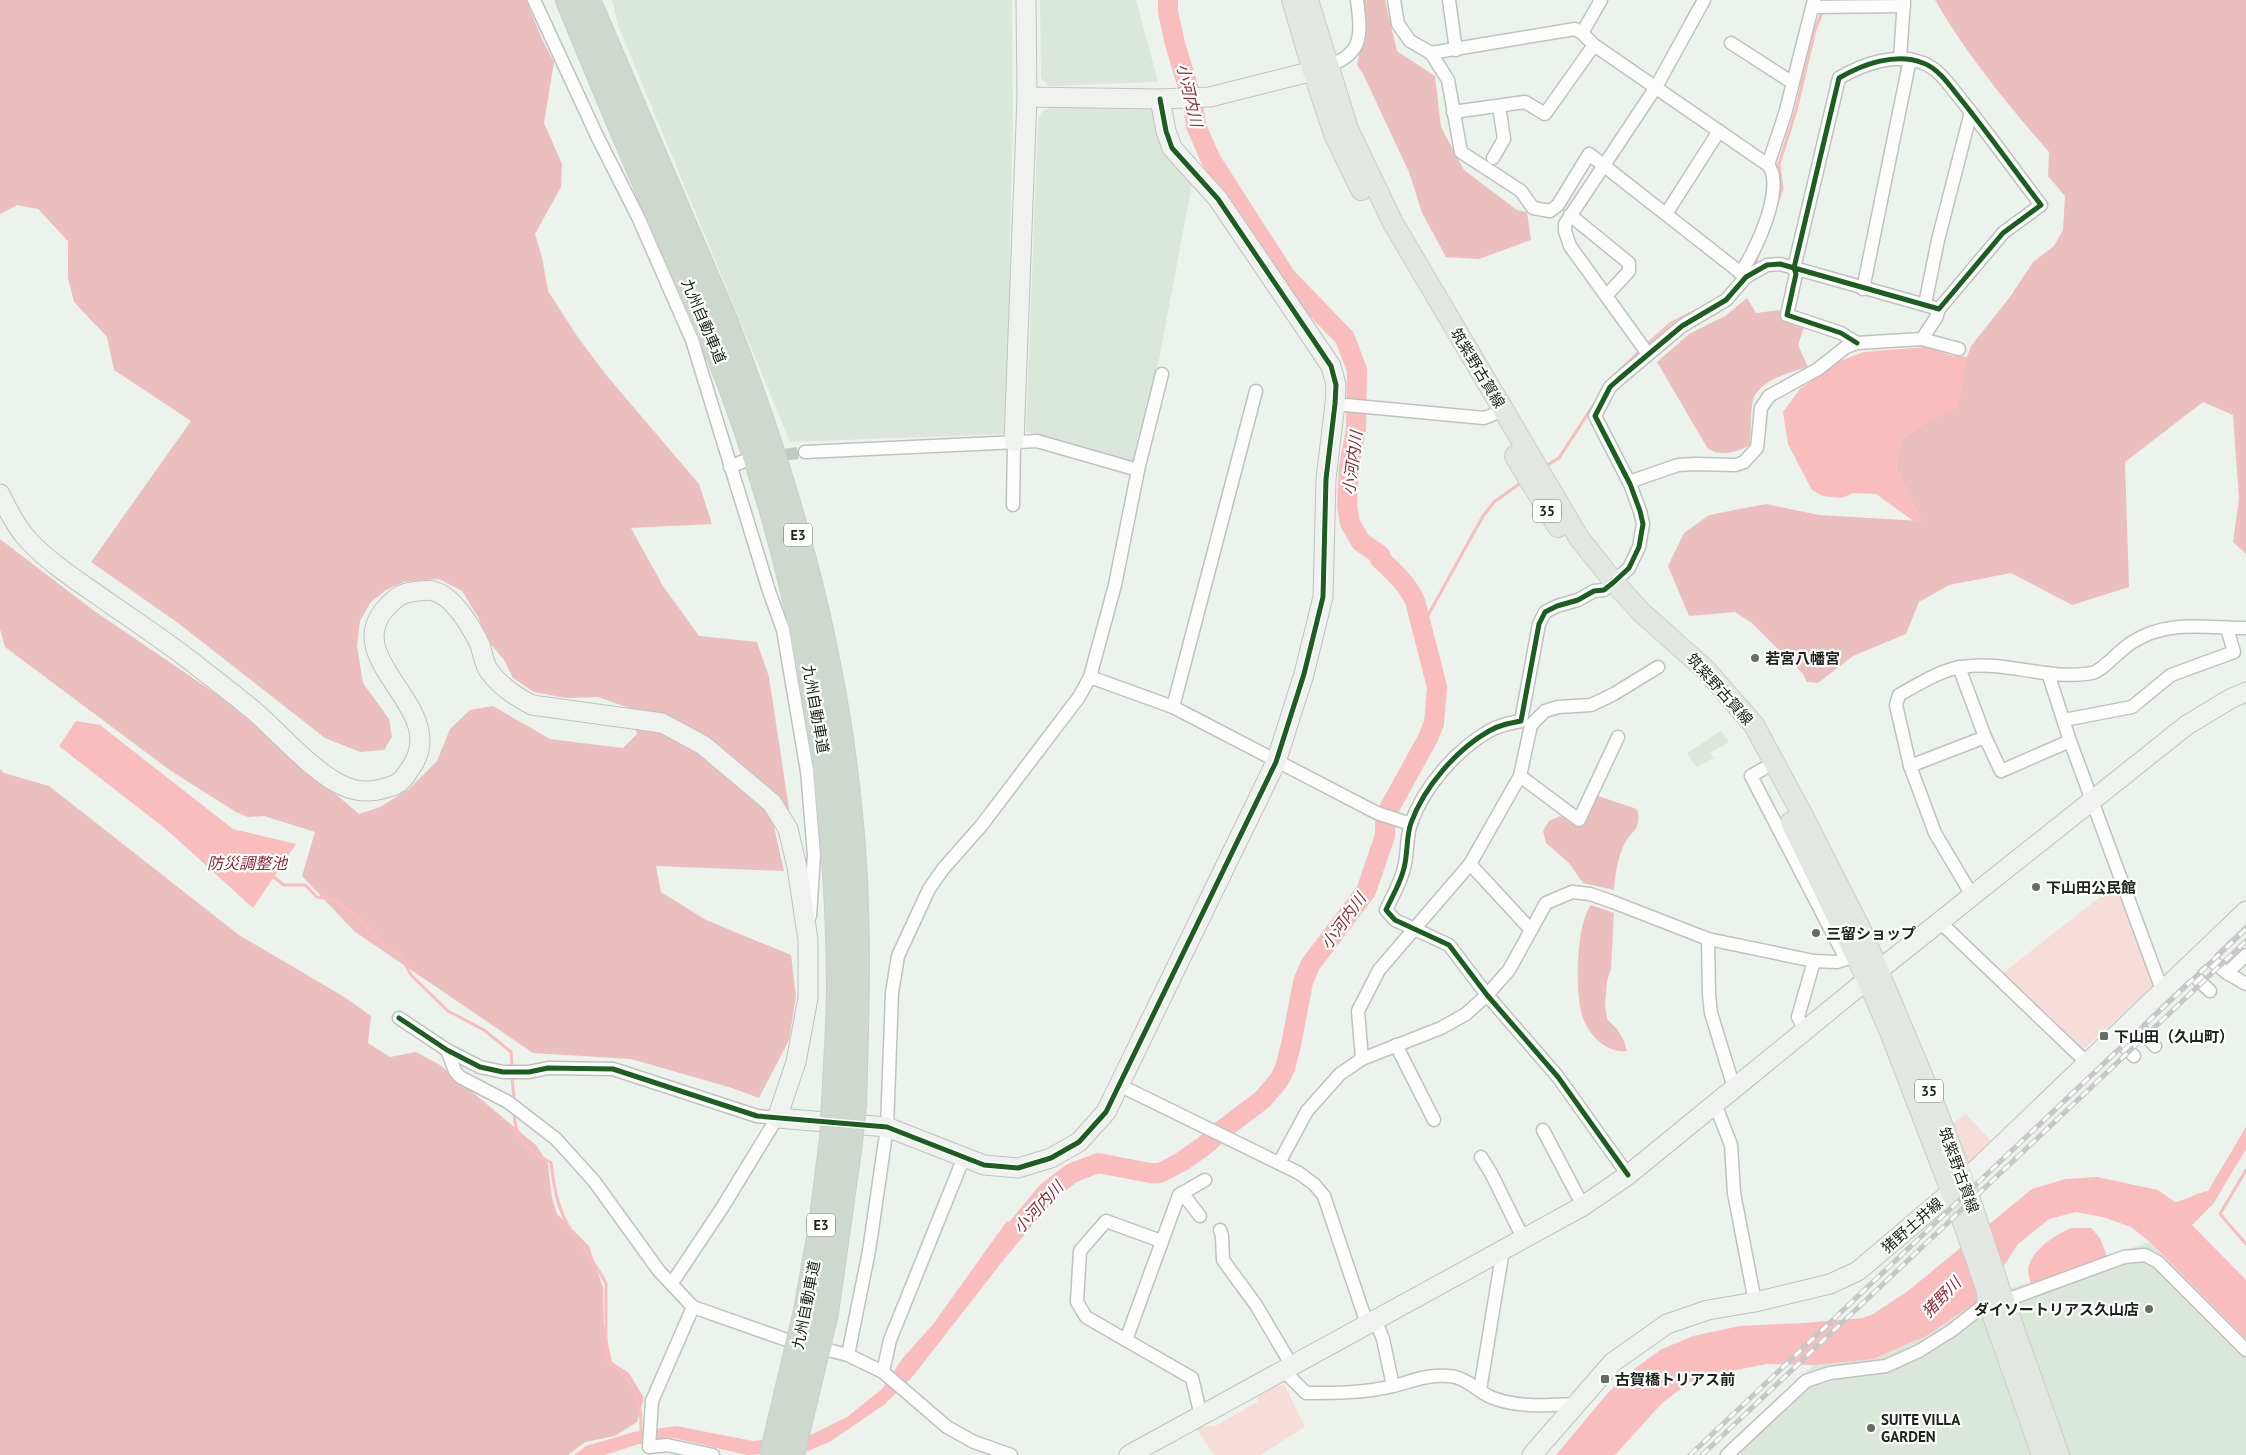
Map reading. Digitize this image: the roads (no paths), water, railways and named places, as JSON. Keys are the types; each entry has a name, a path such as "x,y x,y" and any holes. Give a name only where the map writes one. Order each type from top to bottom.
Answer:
{"highway":[{"name":"九州自動車道","path":"568,0 726,374 764,487 800,618 824,752 832,833 844,1103"},
{"name":"九州自動車道","path":"588,0 726,320 785,489 818,610 834,695 850,814 858,952 841,1141 840,1226 772,1455"},
{"name":"九州自動車道","path":"792,1455 816,1312"}],"main road":[{"name":"筑紫野古賀線","path":"1292,0 1320,69 1375,189 1393,223 1579,538 1630,619 1701,683 1742,733 1764,769 1791,822 1850,956 1874,976"},
{"name":"筑紫野古賀線","path":"1308,0 1334,134 1363,194 1554,522 1609,586 1642,612 1706,670 1754,725 1862,932 1890,1032 1958,1186 1994,1294 2042,1455"},
{"name":"筑紫野古賀線","path":"1994,1294 2059,1455"}],"street":[{"path":"534,0 597,136 638,217 692,340 730,467 783,630 807,771 814,855 808,940 808,998 796,1062 777,1118 722,1208 672,1283"},
{"path":"1013,505 1027,97 1026,0"},
{"path":"1027,97 1165,99 1210,97 1320,69 1340,61 1354,51 1360,35 1356,0"},
{"path":"1362,1059 1358,1011 1379,970 1413,928 1470,864 1520,776 1539,624 1545,612 1609,586 1629,568 1639,547 1642,532 1640,511 1628,482 1595,416 1610,387 1682,326 1726,300 1743,275 1756,249 1774,192 1773,171 1768,165 1594,45 1575,29 1432,53 1410,41 1398,24 1394,0"},
{"path":"1449,0 1456,50"},
{"path":"1582,33 1601,0"},
{"path":"1648,354 1570,246 1565,232 1566,224 1656,87 1704,0"},
{"path":"1768,165 1793,83 1813,3 1904,3 1905,59 1863,289"},
{"path":"1731,43 1793,83"},
{"path":"1453,112 1525,102 1545,114 1594,45"},
{"path":"1432,53 1448,80 1461,152 1521,191 1533,208 1539,211 1550,211 1558,205 1589,154 1743,275"},
{"path":"1857,343 1841,333 1787,316 1796,274 1794,268 1840,78 1853,69 1872,63 1905,59 1924,63 1941,76 1971,112 2041,205 2003,233 1938,310 1936,318 1922,339"},
{"path":"399,1018 447,1050 480,1067 503,1072 529,1072 548,1068 613,1069 757,1116 887,1127 984,1165 1018,1168 1051,1158 1079,1142 1106,1112 1276,762 1304,674 1323,597 1326,478 1340,404 1331,366 1218,199 1172,148 1166,131 1165,99"},
{"path":"1493,158 1504,139 1499,106"},
{"path":"1925,304 1938,240 1971,112"},
{"path":"1666,214 1719,131"},
{"path":"1570,216 1629,263 1628,271 1607,295"},
{"path":"1743,275 1767,265 1780,264 1863,289 1925,304 1938,310"},
{"path":"1628,482 1678,466 1695,464 1736,465 1744,462 1757,448 1762,408 1769,396 1818,369 1846,347 1857,343 1922,339 1958,349"},
{"path":"848,1355 870,1251 887,1127 892,992 898,956 929,889 943,869 982,826 1079,697 1090,677 1115,585 1138,470 1162,374"},
{"path":"1173,707 1256,391"},
{"path":"1340,404 1484,418 1492,415"},
{"path":"805,452 1037,441 1138,470"},
{"path":"730,467 744,461"},
{"path":"0,494 10,514 28,540 60,570 194,663 254,711 308,760 336,782 367,793 397,784 415,762 420,745 419,729 411,708 377,656 373,632 381,614 391,602 404,594 433,590 455,605 474,632 488,669 502,686 518,698 532,705 662,722 704,745 772,803 788,829 797,867 808,940"},
{"path":"1973,897 1935,833 1910,766 1896,705 1899,695 1960,667 1976,665 2048,674 2094,672 2131,642 2152,632 2176,626 2246,628"},
{"path":"2064,720 2132,707 2171,675 2234,652 2227,628"},
{"path":"1628,1175 1558,1077 1487,995 1449,945 1395,920 1386,910 1404,869 1408,823 1422,799 1445,769 1469,745 1489,730 1506,723 1526,723 1545,711 1558,706 1591,705 1614,694 1658,667"},
{"path":"1960,667 1985,737 2001,771 2070,741"},
{"path":"2048,674 2070,741 2162,990"},
{"path":"1090,677 1173,707 1377,813 1408,823"},
{"path":"1129,1455 1583,1206 1628,1175 2187,725 2230,699 2246,692"},
{"path":"1520,776 1579,820 1618,737"},
{"path":"1910,766 1985,737"},
{"path":"1470,864 1530,929"},
{"path":"1279,1162 1307,1111 1340,1074 1362,1059 1449,1023 1466,1014 1487,995 1509,970 1546,903 1572,892 1590,894 1708,939 1814,961 1837,962 1850,956"},
{"name":"猪野土井線","path":"1532,1455 1613,1362 1667,1324 1708,1310 1755,1302 1830,1284 1858,1272 1958,1186 2246,911"},
{"path":"1940,922 2086,1062"},
{"path":"1708,939 1711,1013 1734,1088"},
{"path":"2202,953 2227,973 2246,984"},
{"path":"2227,973 2246,955"},
{"path":"1805,1031 1798,1017 1814,961"},
{"path":"2186,968 2210,991"},
{"path":"2132,1019 2155,1046"},
{"path":"2114,1036 2134,1056"},
{"path":"1396,1045 1434,1120"},
{"path":"447,1050 455,1071 460,1077 508,1102 556,1139 594,1181 659,1271 693,1306 784,1339 848,1355 883,1372 948,1428 974,1442 1011,1455"},
{"path":"1119,1085 1279,1162 1300,1173 1314,1184 1324,1196 1371,1322 1383,1339 1393,1386"},
{"path":"1715,1104 1731,1145 1734,1193 1755,1302"},
{"path":"1542,1130 1583,1206"},
{"path":"883,1372 890,1340 964,1157"},
{"path":"1481,1158 1491,1173 1523,1238"},
{"path":"1126,1340 1179,1195 1205,1180"},
{"path":"1182,1193 1200,1216"},
{"path":"1161,1241 1106,1221 1080,1251 1077,1302 1086,1317 1192,1378 1202,1416"},
{"path":"1220,1230 1224,1260 1256,1305 1288,1368 1306,1392 1328,1393 1393,1386 1416,1378 1442,1375 1464,1379 1491,1397 1509,1402 1539,1406 1576,1404"},
{"path":"1480,1390 1503,1250"},
{"path":"1727,1455 1806,1381 1830,1373 1886,1366 1919,1351 1951,1331 1994,1294 2124,1257 2145,1255 2158,1262 2246,1350"},
{"path":"693,1306 652,1401 650,1447 667,1445 713,1455"}],"water":[{"path":"1926,347 1950,355 1967,357 1958,407 1923,424 1900,440 1896,468 1921,521 1915,522 1876,494 1853,493 1842,498 1823,496 1812,490 1788,444 1783,412 1800,389 1840,361 1864,352"},
{"name":"防災調整池","path":"76,721 100,725 233,829 296,844 253,908 167,830 59,746"},
{"name":"猪野川","path":"2246,1127 2246,1149 2213,1204 2192,1225 2246,1280 2246,1339 2150,1242 2131,1227 2103,1217 2076,1212 2049,1219 2018,1244 1982,1298 1928,1335 1874,1359 1814,1365 1766,1364 1690,1382 1662,1403 1615,1455 1556,1455 1607,1394 1627,1374 1662,1349 1693,1336 1740,1326 1863,1318 1873,1314 1908,1291 2032,1189 2065,1179 2097,1177 2158,1190 2175,1202 2208,1191"},
{"path":"1007,1221 1030,1226 913,1376 885,1404 831,1441 808,1451 747,1455 674,1438 639,1444 605,1455 574,1455 586,1446 634,1432 676,1426 753,1441 811,1435 847,1417 882,1389 902,1359 934,1323"},
{"path":"2071,1228 2091,1228 2100,1238 2108,1259 2031,1285 2028,1269 2034,1256 2051,1239"}],"waterway":[{"name":"小河内川","path":"1003,1245 1047,1192 1072,1173 1098,1163 1150,1173 1160,1173 1181,1162 1204,1146 1263,1099 1279,1080 1285,1068 1303,982 1310,965 1366,891 1385,836 1385,816 1428,738 1434,723 1437,687 1415,601 1404,583 1380,559 1380,555 1361,542 1350,523 1347,506 1349,467 1356,429 1357,370 1345,338 1286,277 1211,160 1196,126 1193,103 1175,44 1168,12 1168,0"},
{"path":"1777,204 1782,189 1779,164 1796,110 1815,30 1823,10"},
{"path":"1750,268 1755,264 1759,252"},
{"path":"1645,346 1671,323 1697,310"},
{"path":"1607,382 1641,350"},
{"path":"1544,467 1559,458 1598,398"},
{"path":"1422,626 1483,516 1494,502 1522,482"},
{"path":"271,875 284,885 305,885 317,897 335,900 357,917 384,945 401,956 411,975 448,1011 484,1030 511,1052 512,1068"},
{"path":"512,1075 514,1101"},
{"path":"514,1112 517,1132 524,1144 551,1163 555,1190 563,1216 576,1239 599,1270 606,1284 606,1358 624,1375 635,1390 640,1408 641,1434"},
{"path":"2246,1170 2220,1214 2246,1244"}],"tunnel":[{"path":"768,457 805,452"}],"railway":[{"path":"1690,1455 2246,929"},
{"path":"1702,1455 2246,941"}],"place":[{"name":"若宮八幡宮","path":"1755,658"},
{"name":"下山田公民館","path":"2036,887"},
{"name":"三留ショップ","path":"1816,933"},
{"name":"下山田（久山町）","path":"2104,1036"},
{"name":"ダイソートリアス久山店","path":"2149,1309"},
{"name":"古賀橋トリアス前","path":"1605,1379"},
{"name":"SUITE VILLA GARDEN","path":"1871,1428"}]}
